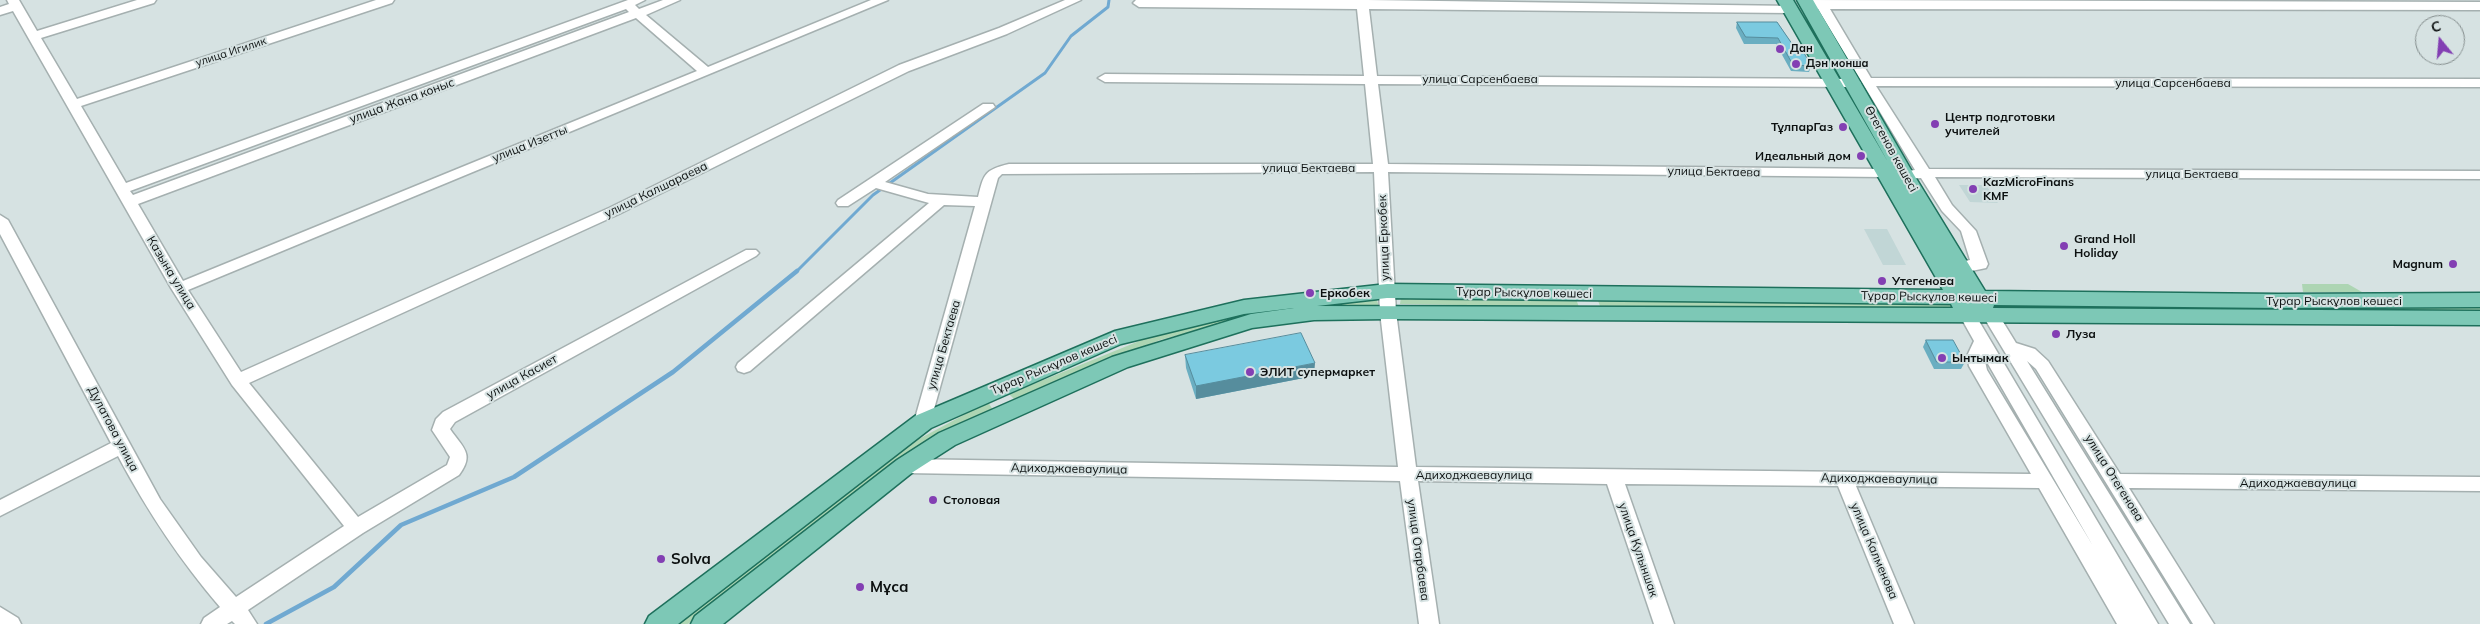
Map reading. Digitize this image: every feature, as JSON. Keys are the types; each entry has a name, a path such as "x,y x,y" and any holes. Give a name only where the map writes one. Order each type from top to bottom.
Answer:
{"main road":[{"name":"Өтегенов көшесі","path":"1805,3 1832,82 1934,257 1968,303"},
{"name":"Өтегенов көшесі","path":"1805,3 1860,82 1905,175 1960,267 1968,303"},
{"path":"1891,296 1927,283 1934,274 1934,257"},
{"name":"Тұрар Рыскұлов көшесі","path":"1585,303 1891,296 1968,303 1991,316 2480,318"},
{"path":"2378,300 2396,318"},
{"name":"Тұрар Рыскұлов көшесі","path":"658,624 923,422 1115,338 1244,307 1388,302 1968,303 2480,300"},
{"path":"2278,301 2292,318"},
{"name":"Тұрар Рыскұлов көшесі","path":"704,624 905,466 946,439 1120,362 1251,321 1388,302"},
{"path":"992,392 1006,412"}],"street":[{"path":"34,36 150,0"},
{"name":"улица Игилик","path":"74,104 388,0"},
{"name":"улица Жана коныс","path":"125,196 631,5 674,0"},
{"name":"улица Изетты","path":"179,288 882,0"},
{"name":"улица Калшараева","path":"238,381 614,211 904,68 1003,31 1074,0"},
{"path":"1139,4 1363,2 2480,6"},
{"name":"улица Еркобек","path":"1363,2 1381,168 1388,302 1408,475"},
{"path":"0,10 15,3"},
{"name":"Казына улица","path":"15,3 179,288 238,381 356,528"},
{"path":"631,5 706,72"},
{"name":"улица Сарсенбаева","path":"1105,78 2480,83"},
{"path":"1860,82 1925,173 1947,208 1960,218 1973,240 1974,253 1980,264 1960,267"},
{"path":"843,203 988,107"},
{"name":"улица Бектаева","path":"923,422 990,176 997,171 1009,168 1381,168 1884,173"},
{"name":"улица Бектаева","path":"1905,175 1925,173 2480,174"},
{"path":"874,182 900,194 940,202 984,202"},
{"path":"744,367 940,202"},
{"name":"Дулатова улица","path":"0,220 153,504 194,563 241,616"},
{"name":"улица Касиет","path":"356,528 453,470 459,462 459,456 441,430 442,424 449,417 751,253"},
{"path":"1968,303 1983,342 2148,624"},
{"name":"улица Отегенова","path":"1991,316 2180,624"},
{"path":"1983,342 1975,352 1974,359 2043,481 2128,624"},
{"name":"улица Отегенова","path":"2010,347 2029,353 2042,365 2204,624"},
{"path":"3,504 122,446"},
{"name":"Адиходжаеваулица","path":"905,466 1408,475 1613,475 2043,481"},
{"name":"улица Отарбаева","path":"1408,475 1429,624"},
{"name":"улица Кулыншак","path":"1613,475 1664,624"},
{"name":"улица Калменова","path":"1844,479 1904,624"},
{"name":"Адиходжаеваулица","path":"2116,481 2480,484"},
{"path":"210,624 241,616 356,528"},
{"path":"0,615 11,624"}],"shaded area":[{"path":"1959,185 1986,185 1998,203 1970,202"},
{"path":"1864,229 1887,229 1906,265 1883,265"}],"green space":[{"path":"2302,284 2348,284 2362,292 2303,292"},
{"path":"1401,297 1576,299 1579,307 1400,304"},
{"path":"1376,298 1379,306 1247,317 1160,340 1014,399 1009,394 1154,335 1247,312"},
{"path":"1597,298 1947,301 1953,310 1600,306"},
{"path":"1997,302 2274,304 2279,311 2002,309"},
{"path":"2396,304 2480,305 2480,313 2404,312"},
{"path":"988,402 993,410 925,443 688,624 674,624 919,439"}],"building":[{"path":"1737,22 1777,22 1797,51 1803,51 1811,66 1793,65 1778,38 1746,37"},
{"path":"1301,333 1315,363 1196,386 1185,355"},
{"path":"1926,340 1953,340 1965,362 1937,362"}],"waterway":[{"path":"797,271 873,195 1045,73 1071,36 1108,7 1109,0"},
{"path":"266,624 334,587 401,525 514,477 673,372 797,271"}],"place":[{"name":"Дан","path":"1780,49"},
{"name":"Дән монша","path":"1796,64"},
{"name":"Центр подготовки учителей","path":"1935,124"},
{"name":"ТұлпарГаз","path":"1843,127"},
{"name":"Идеальный дом","path":"1861,156"},
{"name":"KazMicroFinans KMF","path":"1973,189"},
{"name":"Grand Holl Holiday","path":"2064,246"},
{"name":"Magnum","path":"2453,264"},
{"name":"Утегенова","path":"1882,281"},
{"name":"Еркобек","path":"1310,293"},
{"name":"Луза","path":"2056,334"},
{"name":"Ынтымак","path":"1942,358"},
{"name":"ЭЛИТ супермаркет","path":"1250,372"},
{"name":"Столовая","path":"933,500"},
{"name":"Solva","path":"661,559"},
{"name":"Мұса","path":"860,587"}]}
